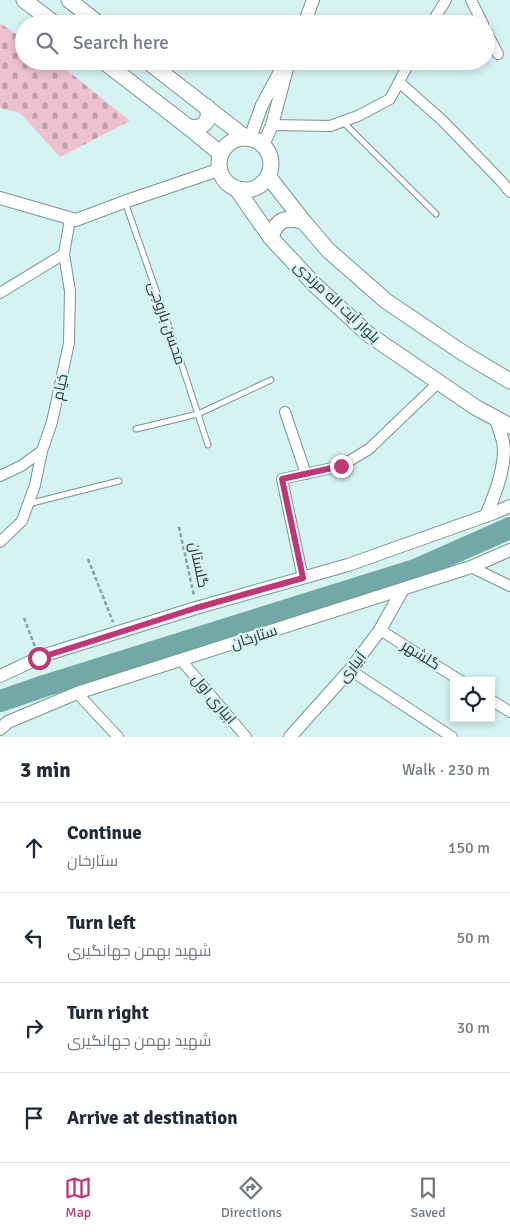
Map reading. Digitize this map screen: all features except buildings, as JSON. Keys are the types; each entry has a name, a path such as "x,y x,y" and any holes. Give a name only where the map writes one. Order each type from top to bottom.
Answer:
{"main road":[{"path":"24,0 43,15"},
{"path":"69,0 88,15"},
{"path":"115,70 187,126 221,162"},
{"path":"159,70 207,107 253,140 268,152 271,160 268,176 258,187 243,190 229,184 224,178 220,171 221,162 225,148 230,142 237,139 253,140"},
{"path":"187,126 195,128 205,123 208,115 207,107"},
{"path":"268,176 328,250 386,301 463,353 510,381"},
{"name":"بلوار آیت اله مرندی","path":"236,188 271,238 314,284 368,334 475,407 510,426"},
{"path":"271,238 274,228 285,219 295,219 304,222"}],"street":[{"path":"307,15 313,0"},
{"path":"437,15 446,0"},
{"path":"471,0 478,15"},
{"path":"495,48 498,54"},
{"path":"253,140 262,105 283,70"},
{"path":"253,140 272,125 286,70"},
{"path":"272,125 330,126 358,116 390,99 405,70"},
{"path":"399,82 443,121 510,192"},
{"path":"0,198 76,220 221,162"},
{"name":"خیام","path":"0,542 22,521 35,485 42,451 52,422 69,343 70,291 64,254 70,219"},
{"path":"0,293 64,254"},
{"path":"303,578 282,479 341,466 369,449 438,383"},
{"path":"285,412 306,474"},
{"path":"486,516 497,490 504,448 495,418"},
{"path":"0,476 21,466 42,451"},
{"path":"0,676 39,658 117,633 196,608 348,565 510,506"},
{"name":"ستارخان","path":"0,729 8,722 76,693 471,567 510,550"},
{"path":"471,567 510,586"},
{"name":"آبیاری","path":"290,737 350,670 380,630 403,589"},
{"name":"گلشهر","path":"380,630 455,677"},
{"name":"ابیاری اول","path":"181,660 246,737"},
{"path":"350,670 452,737"},
{"path":"76,693 118,737"},
{"path":"495,703 510,712"}],"lane":[{"path":"342,121 436,214"},
{"name":"محسن باروجی","path":"124,202 177,350 208,445"},
{"path":"136,429 198,414 271,380"},
{"path":"28,504 119,481"}],"path":[{"name":"گلستان","path":"179,527 196,608"},
{"path":"88,559 117,633"},
{"path":"24,618 39,658"}],"green space":[{"path":"0,23 15,34 15,70 66,70 130,121 60,157 20,113 0,108"}],"waterway":[{"path":"0,701 415,570 510,528"}],"route":[{"path":"39,658 196,608 303,578 282,479 341,466"}]}
